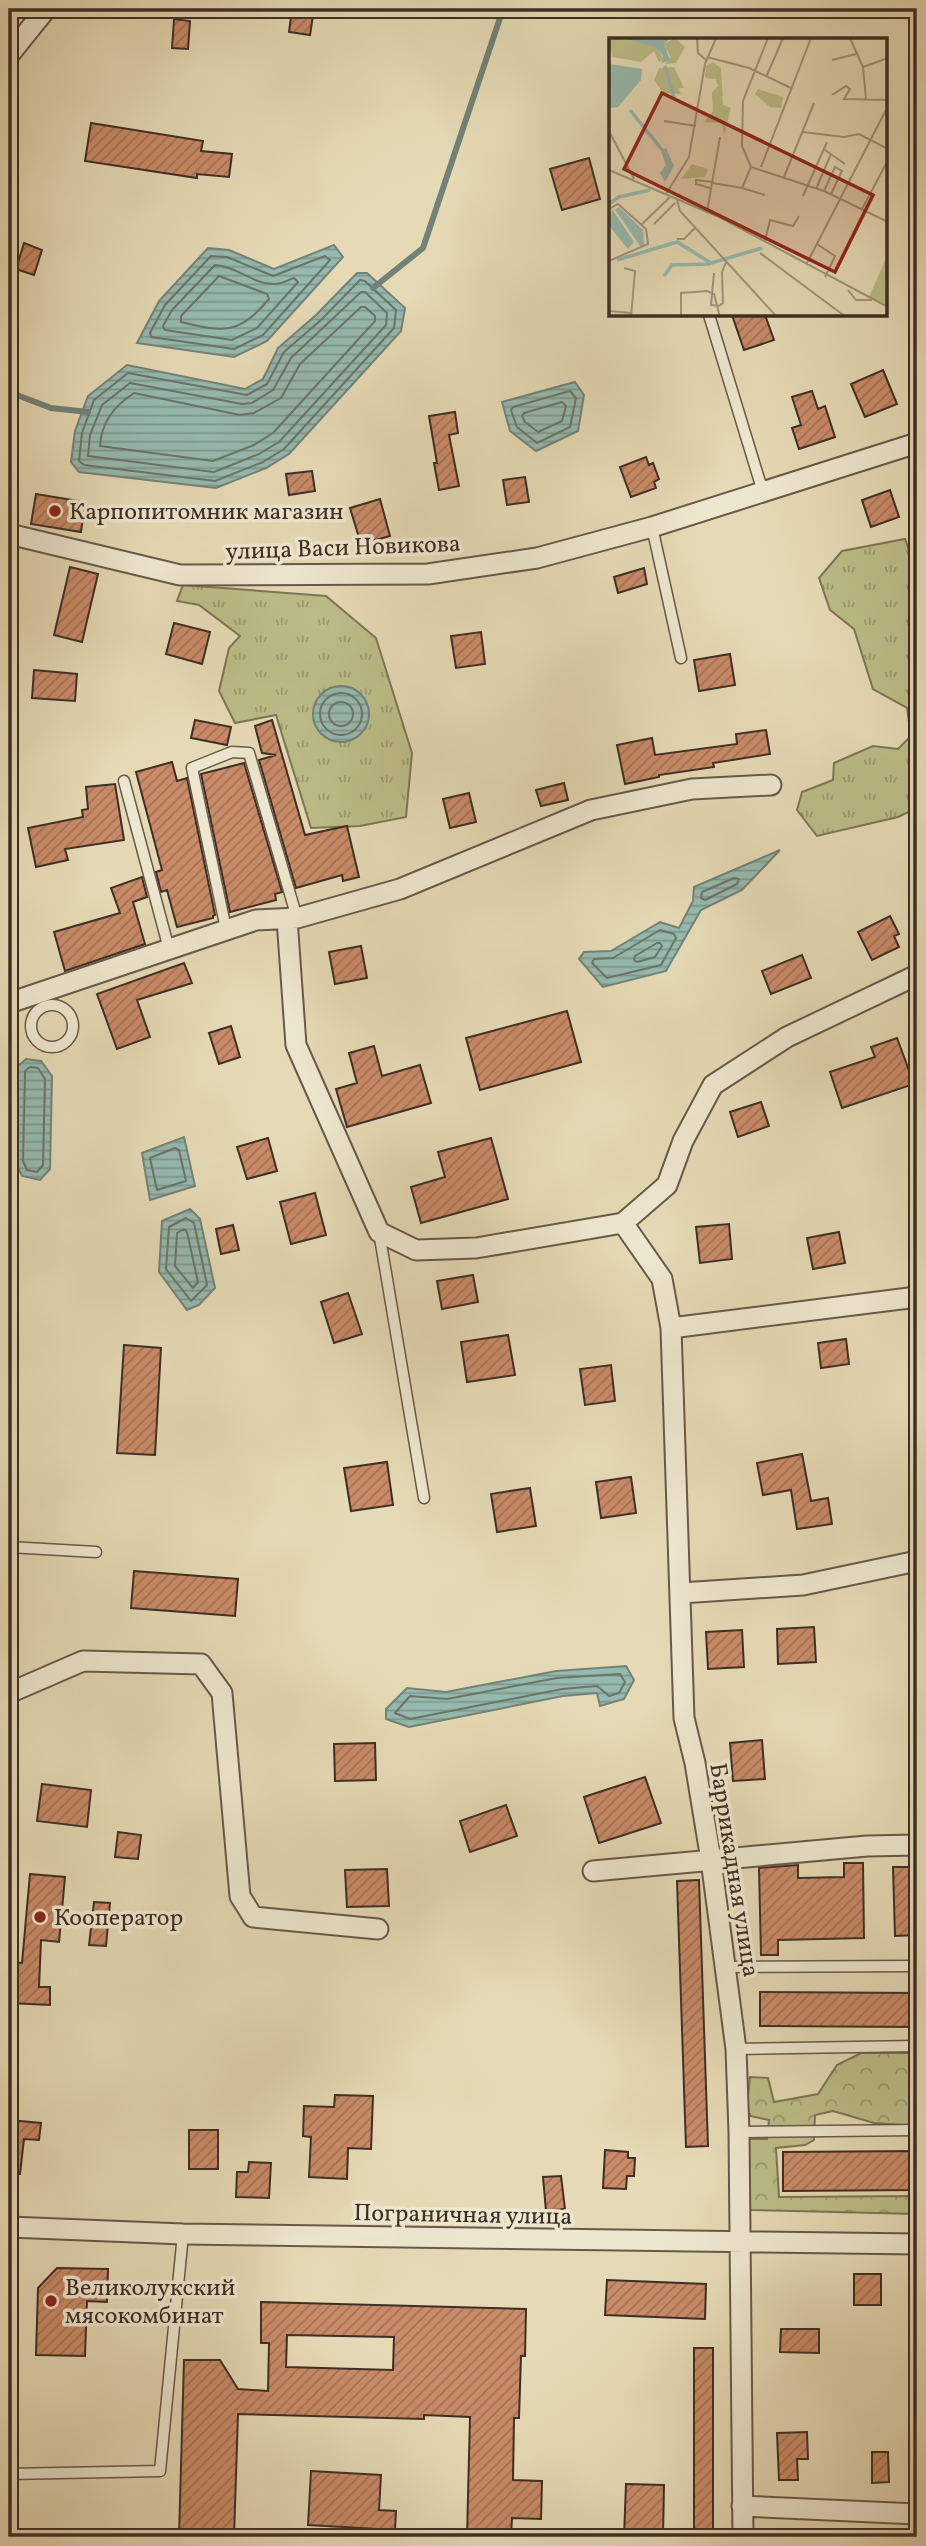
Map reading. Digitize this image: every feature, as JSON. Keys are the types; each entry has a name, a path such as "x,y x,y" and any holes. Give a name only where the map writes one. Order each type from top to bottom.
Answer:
{"street":[{"path":"9,55 46,9"},
{"name":"улица Васи Новикова","path":"9,534 180,575 428,574 537,558 652,527 917,443"},
{"path":"9,1003 43,999 169,949 256,920 292,919 400,889 591,810 692,789 771,785"},
{"path":"292,919 296,1045 379,1232 416,1250 476,1248 623,1223 667,1185 683,1141 713,1085 787,1037 917,975"},
{"name":"Баррикадная улица","path":"623,1223 662,1279 671,1328 684,1718 695,1763 711,1860 736,2049 743,2537"},
{"path":"671,1328 917,1297"},
{"path":"681,1593 803,1585 917,1561"},
{"path":"9,1693 83,1661 201,1664 222,1693 240,1896 253,1917 377,1929"},
{"path":"593,1871 867,1846 917,1845"},
{"name":"Пограничная улица","path":"9,2227 183,2234 917,2244"},
{"path":"742,2506 917,2514"}],"lane":[{"path":"710,317 763,492"},
{"path":"652,527 681,658"},
{"path":"226,929 192,768 232,752 249,753 292,919"},
{"path":"124,781 169,949"},
{"path":"43,999 61,1007 71,1016 73,1031 70,1038 59,1047 52,1048 38,1043 31,1031 32,1017 43,999"},
{"path":"379,1232 424,1498"},
{"path":"9,1547 96,1552"},
{"path":"725,1966 917,1966"},
{"path":"736,2049 917,2046"},
{"path":"739,2132 917,2130"},
{"path":"9,2474 160,2470 183,2234"}],"green space":[{"path":"905,539 917,572 917,808 898,817 817,836 797,810 802,792 833,780 834,763 873,746 898,749 911,736 907,708 873,689 854,629 830,610 819,578 842,551"},
{"path":"183,585 326,596 376,638 412,753 406,817 360,826 311,828 276,715 235,723 219,691 229,648 240,636 199,605 177,601"},
{"path":"861,2053 917,2053 917,2126 874,2123 833,2111 815,2115 814,2140 805,2145 776,2148 779,2197 917,2196 917,2214 750,2210 749,2139 767,2139 769,2120 750,2116 747,2106 750,2077 768,2078 774,2102 818,2094 837,2065"}],"water":[{"path":"334,245 343,257 267,341 234,357 137,343 159,301 208,248 229,250 274,269"},
{"path":"357,273 367,273 405,308 401,331 289,454 266,468 216,488 79,472 71,462 75,431 88,396 127,365 245,389 263,379 278,348 316,315"},
{"path":"575,382 584,395 578,431 536,451 510,431 502,402"},
{"path":"341,686 352,688 361,694 367,703 367,725 361,734 352,740 341,742 330,740 321,734 315,725 313,714 315,703 321,694 330,688"},
{"path":"780,850 742,890 701,910 666,971 603,987 579,959 584,952 611,951 660,922 679,928 693,901 694,887"},
{"path":"26,1059 41,1061 52,1076 50,1169 40,1180 22,1176 16,1163 18,1066"},
{"path":"184,1137 195,1186 150,1200 142,1153"},
{"path":"190,1209 200,1219 215,1288 199,1305 187,1310 159,1272 162,1221"},
{"path":"626,1666 634,1680 624,1699 600,1706 597,1693 563,1696 409,1727 386,1719 386,1709 407,1688 446,1692 556,1671"}],"building":[{"path":"292,9 314,9 310,35 289,32"},
{"path":"174,19 190,21 188,49 172,48"},
{"path":"91,123 203,141 201,151 232,154 229,177 197,174 197,178 85,161"},
{"path":"589,158 600,199 562,210 550,169"},
{"path":"24,243 42,250 34,275 16,269"},
{"path":"733,317 766,317 774,340 744,350"},
{"path":"883,370 897,404 865,417 851,384"},
{"path":"812,391 818,409 825,406 835,437 799,449 792,428 801,425 792,397"},
{"path":"455,412 458,433 449,435 459,486 439,490 429,416"},
{"path":"646,457 649,465 653,463 659,479 654,482 656,488 631,497 620,467"},
{"path":"312,471 315,491 289,495 286,474"},
{"path":"525,477 529,502 507,505 503,480"},
{"path":"890,490 899,517 871,527 862,500"},
{"path":"36,494 85,502 81,532 31,524"},
{"path":"380,499 390,536 361,544 350,508"},
{"path":"70,567 98,574 82,642 54,635"},
{"path":"644,568 647,584 618,593 614,577"},
{"path":"174,623 210,632 202,664 166,654"},
{"path":"481,632 485,664 456,668 451,636"},
{"path":"730,654 735,685 699,691 694,660"},
{"path":"34,670 77,674 75,701 32,698"},
{"path":"195,720 231,727 227,745 191,738"},
{"path":"272,720 305,835 347,826 359,877 343,881 342,875 296,888 259,760 276,755 262,753 255,726"},
{"path":"766,730 770,754 713,763 714,767 659,775 625,784 617,745 652,738 655,755 737,744 736,734"},
{"path":"172,762 177,781 187,778 215,915 213,918 177,927 167,890 161,892 156,872 162,870 136,772"},
{"path":"244,763 282,892 275,894 276,900 230,912 201,774"},
{"path":"564,783 568,800 541,806 536,790"},
{"path":"115,784 124,840 65,849 68,860 36,867 28,828 83,817 82,810 88,809 86,787"},
{"path":"469,793 476,822 450,828 443,799"},
{"path":"142,877 147,897 133,902 145,944 65,971 54,932 120,913 111,888"},
{"path":"890,916 899,934 894,936 899,947 872,960 858,932"},
{"path":"361,946 367,978 335,984 329,952"},
{"path":"802,955 811,978 771,994 762,971"},
{"path":"184,963 192,983 137,1000 150,1037 117,1049 97,994"},
{"path":"567,1011 581,1062 480,1090 466,1038"},
{"path":"231,1026 240,1057 219,1064 209,1033"},
{"path":"897,1038 914,1084 842,1108 830,1072 875,1057 871,1047"},
{"path":"374,1046 382,1076 420,1065 431,1103 347,1127 336,1089 357,1083 349,1053"},
{"path":"761,1102 769,1126 738,1137 730,1112"},
{"path":"268,1138 277,1171 247,1179 237,1147"},
{"path":"491,1138 508,1199 421,1223 411,1187 445,1177 438,1152"},
{"path":"315,1193 326,1235 291,1244 280,1202"},
{"path":"729,1224 732,1259 700,1263 696,1227"},
{"path":"233,1225 239,1250 221,1254 216,1229"},
{"path":"839,1232 845,1263 813,1269 807,1238"},
{"path":"473,1275 478,1302 442,1309 437,1281"},
{"path":"348,1293 362,1334 334,1343 321,1302"},
{"path":"508,1335 515,1375 467,1382 461,1342"},
{"path":"846,1339 849,1364 821,1368 818,1343"},
{"path":"124,1345 161,1348 155,1455 117,1453"},
{"path":"611,1365 615,1401 585,1405 580,1369"},
{"path":"802,1454 811,1501 828,1498 832,1524 797,1529 791,1490 763,1495 757,1463"},
{"path":"387,1462 393,1505 351,1511 344,1468"},
{"path":"631,1477 636,1513 601,1518 596,1482"},
{"path":"530,1488 536,1526 497,1532 491,1494"},
{"path":"134,1571 238,1579 235,1616 131,1608"},
{"path":"814,1627 816,1662 778,1664 777,1629"},
{"path":"742,1630 744,1667 708,1669 706,1632"},
{"path":"762,1740 765,1779 733,1781 730,1743"},
{"path":"375,1743 376,1780 335,1781 334,1744"},
{"path":"645,1777 661,1823 599,1843 584,1797"},
{"path":"42,1784 91,1790 87,1827 37,1821"},
{"path":"506,1805 517,1836 470,1852 460,1821"},
{"path":"118,1832 141,1835 138,1859 115,1857"},
{"path":"844,1863 863,1863 864,1938 778,1940 778,1955 761,1955 759,1868 798,1865 798,1878 844,1877"},
{"path":"893,1867 911,1867 911,1878 917,1878 917,1935 895,1936"},
{"path":"387,1869 389,1906 347,1907 345,1870"},
{"path":"30,1874 65,1877 59,1942 41,1940 39,1987 50,1987 50,2005 9,2003 11,1962 22,1963"},
{"path":"699,1880 708,2146 686,2147 677,1881"},
{"path":"94,1902 110,1903 106,1946 89,1945"},
{"path":"760,1992 917,1993 917,2027 760,2026"},
{"path":"335,2095 373,2096 371,2149 348,2148 347,2179 309,2177 311,2137 303,2136 304,2106 334,2107"},
{"path":"9,2120 41,2123 39,2140 24,2139 20,2174 9,2173"},
{"path":"189,2130 218,2130 218,2169 189,2169"},
{"path":"605,2150 628,2152 628,2158 635,2158 634,2176 627,2176 626,2189 603,2188"},
{"path":"917,2151 917,2190 783,2191 783,2152"},
{"path":"249,2162 271,2163 269,2198 236,2197 237,2172 248,2172"},
{"path":"561,2176 565,2209 546,2211 543,2177"},
{"path":"57,2268 108,2269 107,2302 87,2301 85,2356 36,2355 38,2288"},
{"path":"854,2274 881,2274 881,2305 854,2305"},
{"path":"607,2280 706,2284 705,2319 605,2315"},
{"path":"261,2302 526,2309 519,2418 514,2418 513,2480 542,2481 541,2519 512,2518 511,2537 467,2537 470,2417 424,2415 424,2419 238,2414 234,2537 179,2537 184,2360 220,2360 238,2389 268,2391 269,2343 261,2343","holes":["287,2335 394,2337 393,2370 286,2367"]},
{"path":"781,2329 819,2329 819,2353 780,2352"},
{"path":"694,2348 713,2348 713,2537 694,2537"},
{"path":"807,2432 808,2459 797,2459 798,2480 779,2480 777,2433"},
{"path":"872,2452 888,2452 889,2482 872,2483"},
{"path":"311,2471 381,2475 379,2510 396,2511 395,2530 308,2525"},
{"path":"626,2484 664,2485 663,2537 624,2537"}],"waterway":[{"path":"373,288 423,248 503,9"},
{"path":"9,392 51,408 88,412"}],"place":[{"name":"Карпопитомник магазин","path":"55,511"},
{"name":"Кооператор","path":"40,1917"},
{"name":"Великолукский мясокомбинат","path":"51,2301"}]}
